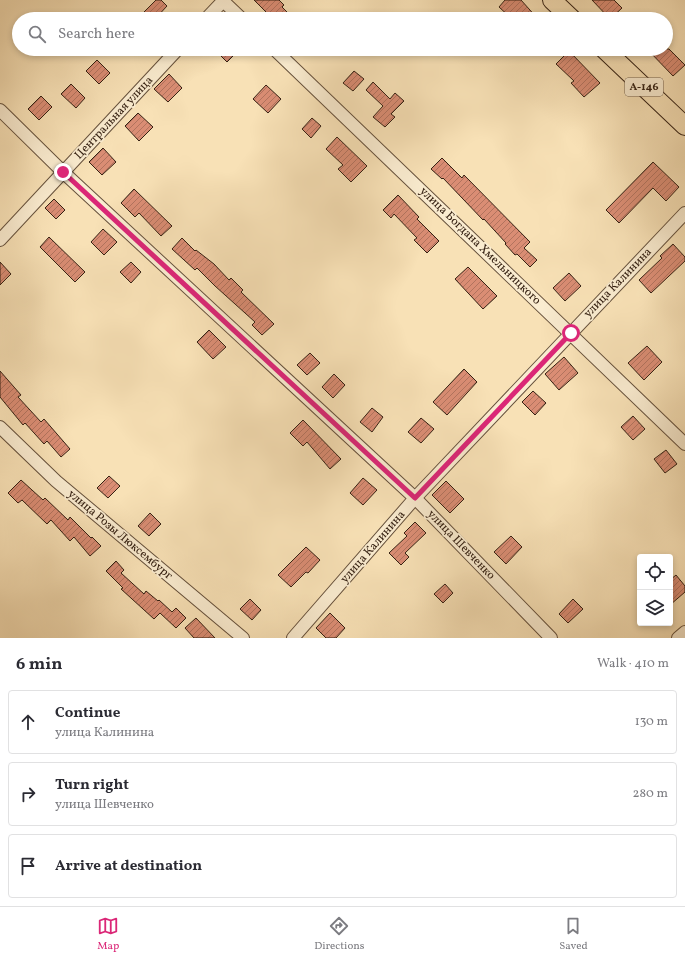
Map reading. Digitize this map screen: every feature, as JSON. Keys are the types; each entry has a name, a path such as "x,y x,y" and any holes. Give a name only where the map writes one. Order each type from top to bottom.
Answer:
{"highway":[{"path":"552,0 565,12"},
{"name":"А-146","path":"611,56 685,126"}],"street":[{"path":"213,12 224,0 235,12"},
{"name":"Центральная улица","path":"0,240 171,56"},
{"name":"улица Богдана Хмельницкого","path":"281,56 685,444"},
{"name":"улица Шевченко","path":"0,110 63,172 415,498 551,638"},
{"name":"улица Калинина","path":"293,638 415,498 685,213"},
{"name":"улица Розы Люксембург","path":"0,427 56,481 243,638"},
{"path":"678,638 685,632"}],"building":[{"path":"156,0 161,0 167,6 161,12 144,12"},
{"path":"254,0 279,0 284,5 282,7 287,12 266,12"},
{"path":"505,0 521,0 532,12 504,12 499,7"},
{"path":"592,0 614,0 622,8 618,12 603,12"},
{"path":"673,53 685,65 673,76 654,56 673,56"},
{"path":"221,56 233,56 227,62"},
{"path":"564,56 574,56 600,83 584,97 571,83 574,81 556,64"},
{"path":"97,60 110,73 99,84 86,71"},
{"path":"354,71 364,79 353,91 343,83"},
{"path":"169,74 182,88 168,102 154,89"},
{"path":"373,82 390,99 395,93 404,101 391,114 395,117 385,127 373,117 383,106 366,90"},
{"path":"71,84 85,98 76,108 61,94"},
{"path":"266,85 281,99 268,113 253,99"},
{"path":"41,96 52,107 39,120 28,109"},
{"path":"138,113 153,127 139,141 125,126"},
{"path":"312,118 321,126 311,138 302,129"},
{"path":"337,137 367,166 351,182 338,169 343,165 326,149"},
{"path":"103,148 116,162 102,175 89,162"},
{"path":"442,158 462,178 464,175 530,242 524,248 537,260 530,267 517,254 515,255 484,219 483,220 443,178 442,179 431,169"},
{"path":"653,162 679,187 666,201 653,188 619,223 606,210"},
{"path":"134,189 172,226 161,236 139,213 135,217 121,203"},
{"path":"398,195 419,217 417,219 439,241 427,253 414,240 417,238 394,214 391,218 383,210"},
{"path":"54,199 65,210 56,219 45,208"},
{"path":"103,229 117,242 104,255 91,242"},
{"path":"49,237 85,272 75,282 40,247"},
{"path":"182,238 195,251 196,250 214,264 229,280 231,278 243,290 241,292 274,324 262,335 252,325 255,322 197,268 195,270 172,249"},
{"path":"673,244 685,257 685,261 651,293 639,280 662,258 660,256"},
{"path":"0,262 11,274 0,285"},
{"path":"131,262 141,272 131,283 120,272"},
{"path":"468,267 497,296 483,309 455,279"},
{"path":"569,273 581,286 565,301 553,288"},
{"path":"209,330 226,347 213,359 197,342"},
{"path":"647,346 662,362 644,380 628,363"},
{"path":"310,353 320,363 307,375 297,365"},
{"path":"564,357 578,373 559,390 545,374"},
{"path":"464,369 477,382 447,415 433,402"},
{"path":"0,371 21,395 18,397 41,422 44,419 70,449 61,457 47,441 44,444 25,423 23,425 0,397"},
{"path":"334,374 345,385 333,398 322,387"},
{"path":"533,391 546,403 535,415 522,402"},
{"path":"372,408 383,417 372,432 360,422"},
{"path":"633,416 645,429 633,440 621,427"},
{"path":"421,418 434,429 421,443 408,432"},
{"path":"303,420 341,459 330,469 307,442 303,446 290,433"},
{"path":"666,450 677,464 665,473 654,459"},
{"path":"109,476 120,486 108,498 97,488"},
{"path":"363,478 377,490 363,505 350,493"},
{"path":"21,480 43,500 45,498 68,520 70,517 101,546 90,556 74,537 70,541 51,520 47,524 22,500 18,503 8,493"},
{"path":"446,481 464,499 450,513 432,495"},
{"path":"150,513 161,524 149,536 138,526"},
{"path":"415,522 426,533 405,553 409,557 401,565 389,553 407,536 404,533"},
{"path":"511,536 522,547 506,564 494,552"},
{"path":"306,547 320,560 308,573 306,572 291,587 278,575"},
{"path":"116,561 124,570 121,573 144,594 146,591 172,612 176,608 186,618 176,628 160,613 154,619 121,589 123,588 106,571"},
{"path":"676,575 685,586 685,592 673,602 673,590 673,578"},
{"path":"445,584 453,593 443,603 434,594"},
{"path":"250,599 261,610 252,620 240,609"},
{"path":"573,599 583,609 568,623 559,614"},
{"path":"330,613 345,628 336,638 326,638 316,628"},
{"path":"196,618 215,638 194,638 185,628"}],"route":[{"path":"63,172 415,498 571,333"}]}
